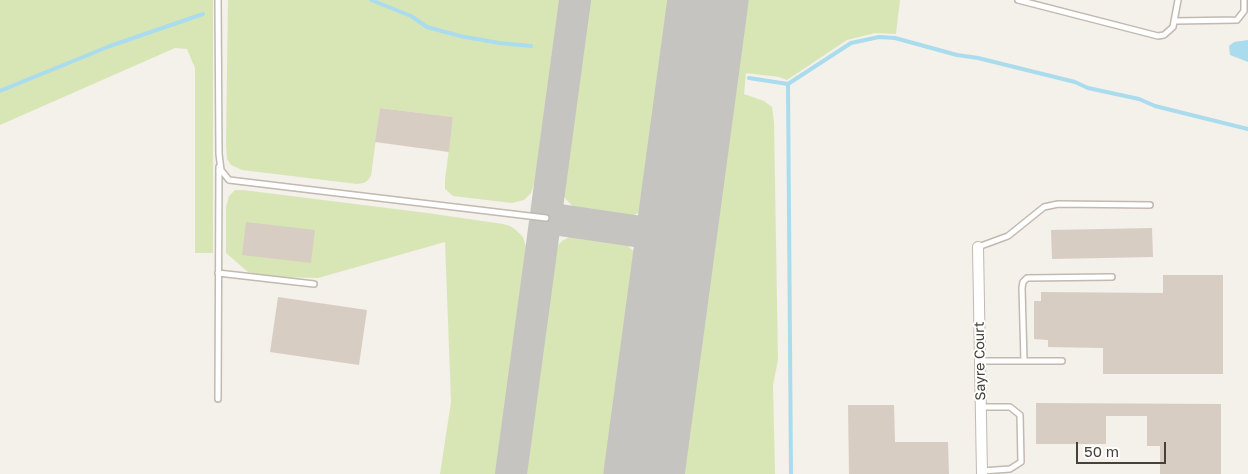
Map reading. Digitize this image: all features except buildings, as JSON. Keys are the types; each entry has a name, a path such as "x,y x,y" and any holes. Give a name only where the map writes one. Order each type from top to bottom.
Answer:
{"street":[{"name":"Sayre Court","path":"978,247 982,473"}],"lane":[{"path":"218,0 218,399"},
{"path":"1018,0 1158,36 1170,31 1175,21 1178,0"},
{"path":"1175,21 1237,20 1244,11 1244,0"},
{"path":"219,154 221,170 229,180 546,218"},
{"path":"978,247 1008,236 1044,206 1058,204 1150,204"},
{"path":"218,273 314,284"},
{"path":"1024,361 1022,288 1023,282 1027,278 1112,277"},
{"path":"980,361 1062,361"},
{"path":"981,407 1010,407 1020,415 1021,452 1021,462 1010,469 982,473"}],"green space":[{"path":"0,0 213,0 213,253 195,253 195,68 187,49 175,48 0,125"},
{"path":"228,0 559,0 535,181 531,193 524,200 512,203 453,196 445,189 445,180 453,117 380,108 371,176 364,183 357,184 242,170 231,165 227,159 226,144"},
{"path":"585,0 686,0 662,179 654,202 646,210 631,216 618,217 576,210 564,197 563,191"},
{"path":"727,0 900,0 896,34 875,33 847,40 787,80 779,77 746,73 744,94 764,101 772,107 774,122 778,360 773,385 775,474 664,474"},
{"path":"235,190 503,224 510,226 523,237 526,247 496,474 440,474 451,402 445,242 318,278 274,277 248,272 226,253 226,207 229,196"},
{"path":"571,236 619,242 628,246 641,258 647,273 647,289 623,474 525,474 554,255 556,247"}],"water":[{"path":"1248,40 1248,62 1230,55 1229,46 1234,42"}],"waterway":[{"path":"371,0 411,16 427,27 460,36 531,46"},
{"path":"0,91 110,46 203,14"},
{"path":"749,78 788,84 851,43 879,37 895,38 957,55 978,58 1075,82 1088,88 1139,99 1155,106 1248,129"},
{"path":"788,84 791,474"}],"taxiway":[{"path":"511,474 575,0"},
{"path":"546,218 676,237"}],"runway":[{"path":"644,474 708,0"}]}
